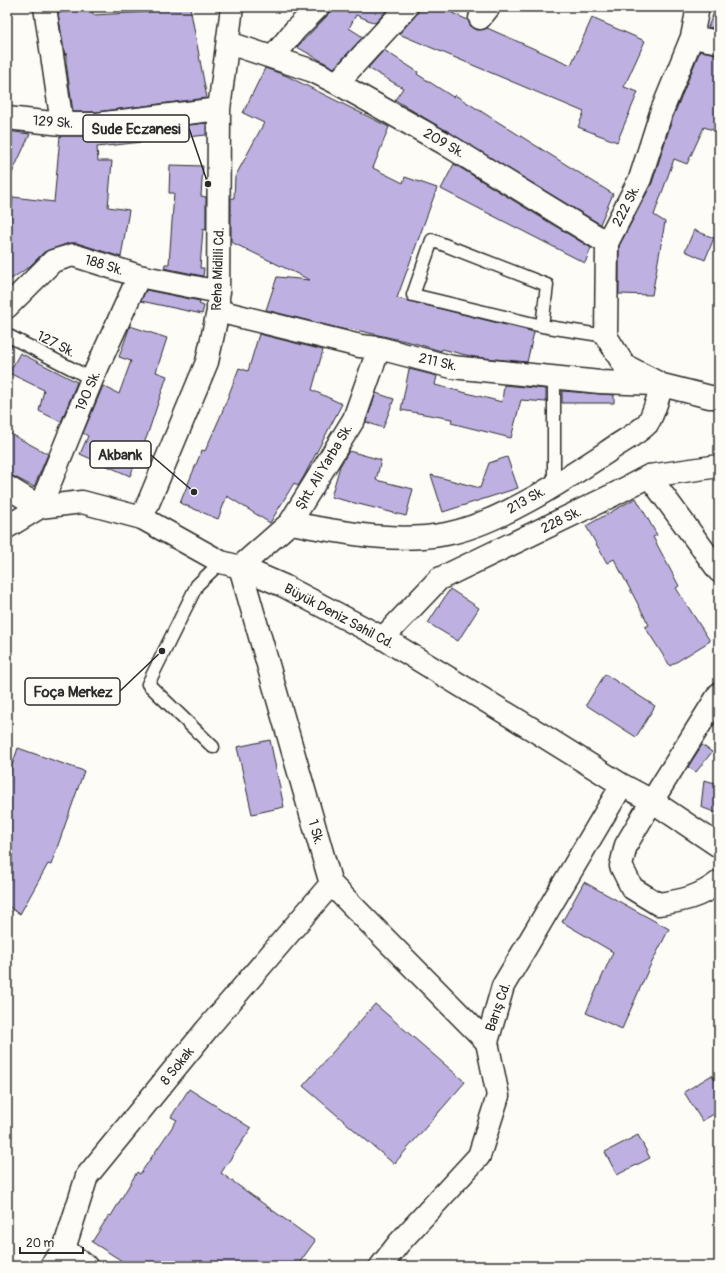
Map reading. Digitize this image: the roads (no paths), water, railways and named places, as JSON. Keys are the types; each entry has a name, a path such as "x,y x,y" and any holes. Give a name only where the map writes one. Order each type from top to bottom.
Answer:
{"street":[{"path":"45,7 62,124"},
{"name":"Reha Midilli Cd.","path":"142,518 207,362 219,301 219,109 229,43 232,7"},
{"path":"273,57 295,30 318,7"},
{"path":"337,83 407,7"},
{"name":"222 Sk.","path":"606,336 607,243 640,179 661,113 692,37 698,7"},
{"path":"692,37 719,42"},
{"name":"209 Sk.","path":"229,43 273,57 337,83 444,143 607,243"},
{"name":"129 Sk.","path":"7,118 62,124 97,124 219,109"},
{"name":"188 Sk.","path":"7,307 53,261 73,255 219,301"},
{"name":"190 Sk.","path":"40,507 92,379 139,276"},
{"name":"211 Sk.","path":"219,301 360,346 379,348 452,367 600,382 662,384"},
{"path":"606,336 624,365 662,384 710,397 719,397"},
{"name":"Şht. Ali Yarba Sk.","path":"231,564 290,523 354,419 379,348"},
{"name":"213 Sk.","path":"290,523 373,537 446,534 506,512 596,459 647,423 662,384"},
{"name":"228 Sk.","path":"383,638 439,580 649,476 719,466"},
{"path":"649,476 719,571"},
{"path":"7,487 40,507"},
{"name":"Büyük Deniz Sahil Cd.","path":"7,527 40,507 82,502 142,518 231,564 284,586 383,638 622,785 652,801 719,846"},
{"name":"1 Sk.","path":"231,564 331,884 487,1042"},
{"path":"719,694 626,845 621,866 632,888 658,904 685,901 707,891 719,882"},
{"name":"Barış Cd.","path":"381,1266 399,1243 479,1156 498,1096 487,1042 503,986 622,785"},
{"name":"8 Sokak","path":"51,1266 64,1249 87,1176 207,1029 331,884"},
{"path":"64,1249 86,1266"}],"lane":[{"path":"542,326 547,285 432,240 413,295 542,326 606,336"},
{"name":"127 Sk.","path":"7,335 92,379"},
{"path":"554,378 554,485"},
{"path":"213,747 148,684 197,585 231,564"}],"place":[{"name":"Sude Eczanesi","path":"208,184"},
{"name":"Akbank","path":"194,492"},
{"name":"Foça Merkez","path":"162,651"}]}
